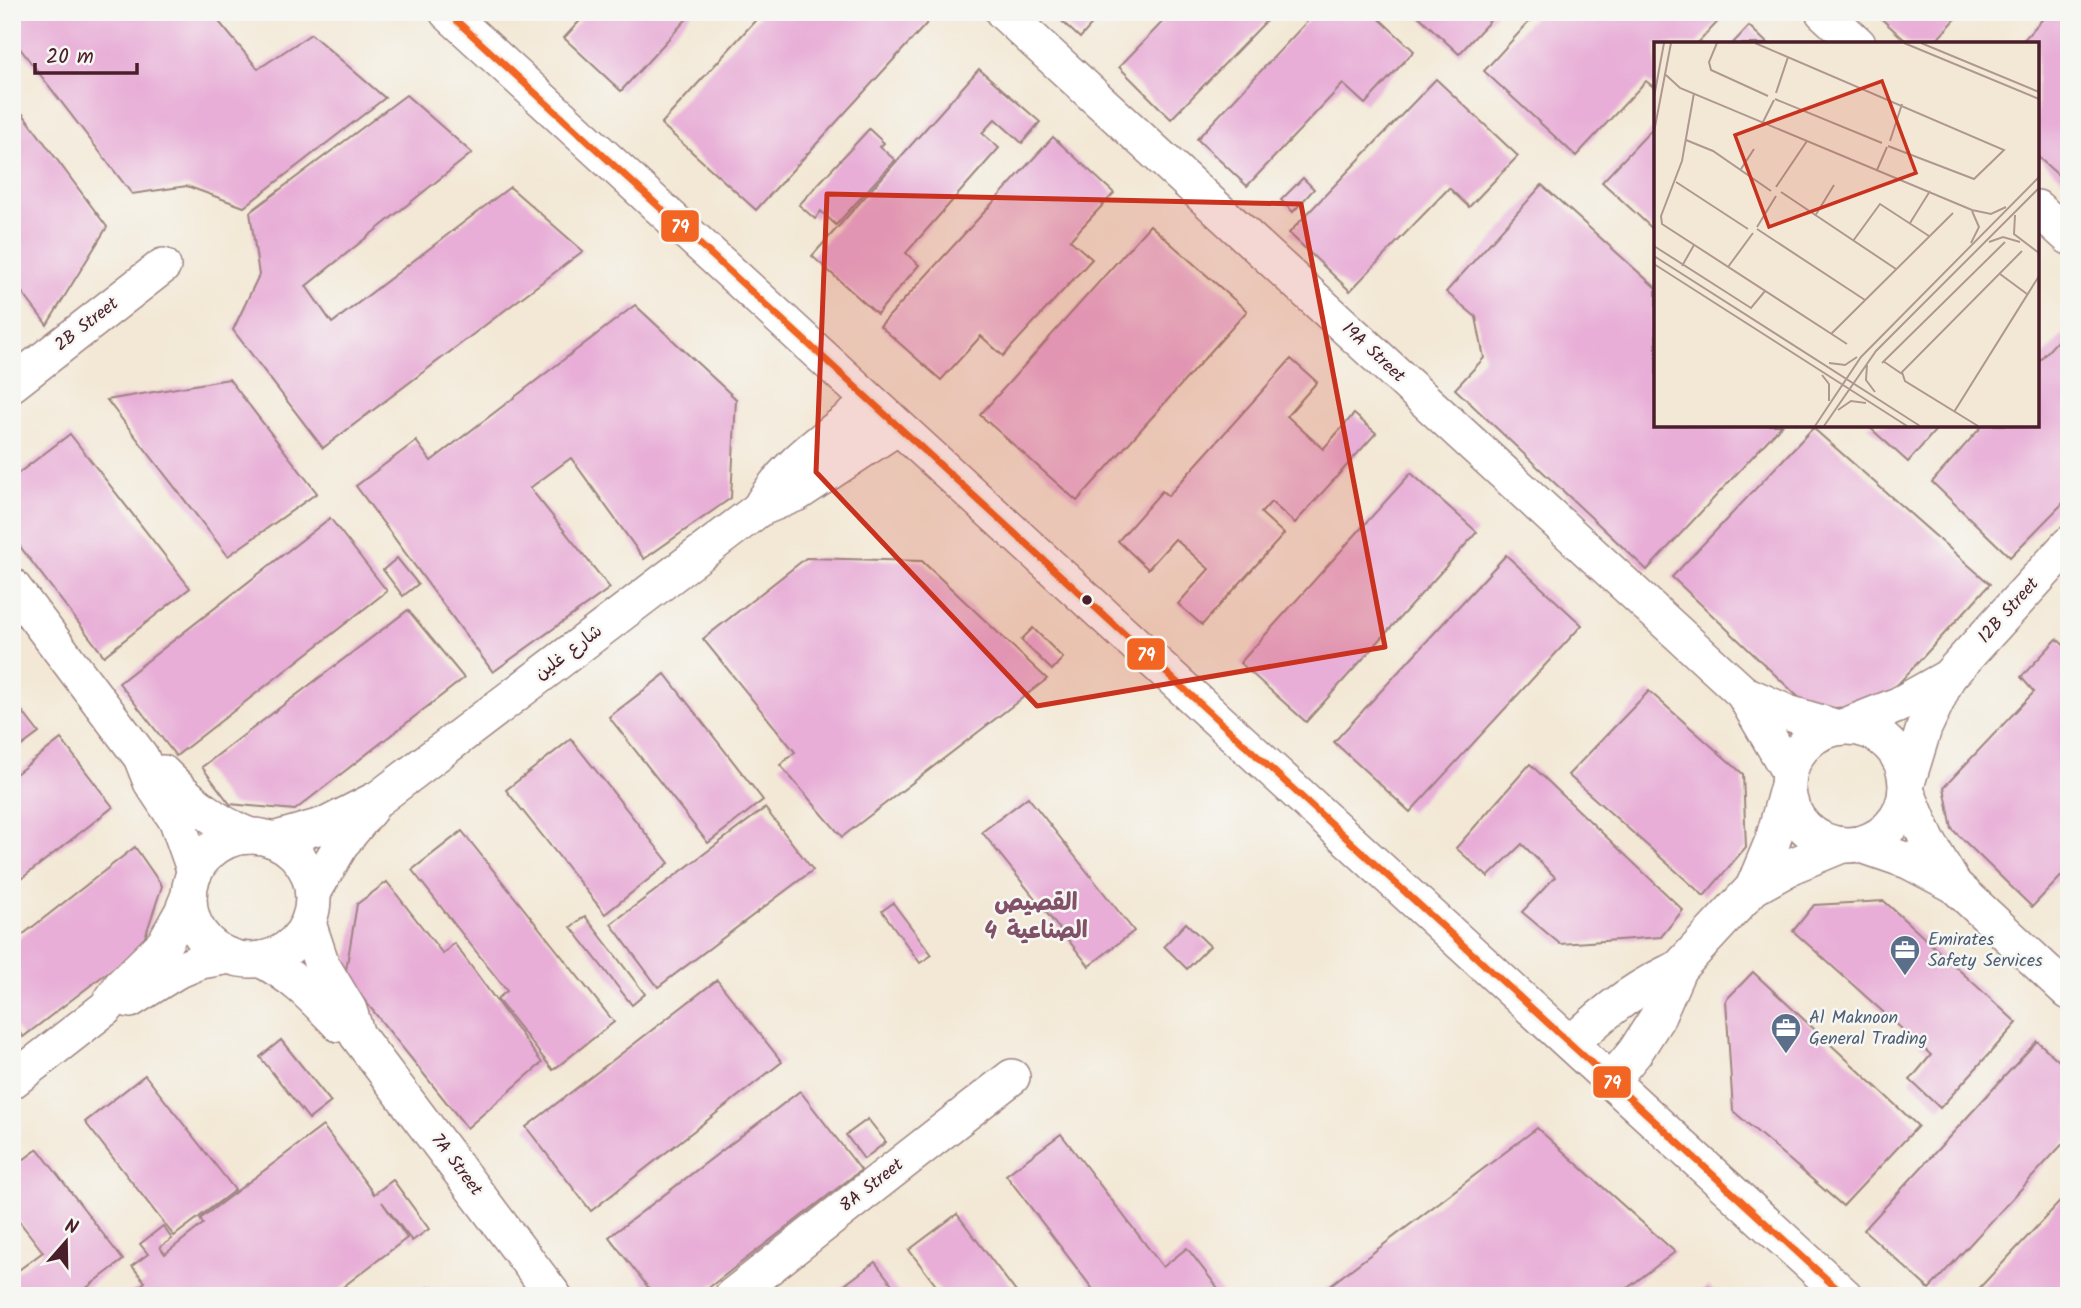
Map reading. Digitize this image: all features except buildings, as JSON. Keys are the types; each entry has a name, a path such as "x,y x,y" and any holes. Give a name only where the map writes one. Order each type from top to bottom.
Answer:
{"street":[{"path":"447,12 1845,1296"},
{"name":"19A Street","path":"1003,12 1743,693"},
{"path":"1824,12 1856,42"},
{"path":"2039,210 2069,237"},
{"name":"2B Street","path":"12,384 163,266"},
{"name":"شارع غلين","path":"759,509 790,467 871,402"},
{"name":"شارع غلين","path":"12,1081 107,1007 121,986 164,944 183,912 204,858 217,846 233,839 262,838 328,824 379,798 759,509 798,493 898,427"},
{"name":"12B Street","path":"1948,677 2069,544"},
{"path":"12,586 141,757 151,782 177,821 192,884 196,926 210,944 299,983 339,1024 357,1035"},
{"path":"1611,1081 1635,1052 1652,1025 1679,968 1753,888 1796,864 1873,839 1891,825 1903,806 1924,728 1948,677"},
{"path":"1753,888 1773,839 1794,756 1805,743 1819,733 1898,705 1948,677"},
{"path":"1743,693 1788,713 1875,733 1887,742 1897,754 1927,839 1954,885"},
{"path":"1743,693 1788,781 1790,806 1798,821 1810,833 1825,841 1908,861 1954,885 2069,992"},
{"path":"141,757 158,768 199,808 230,828 262,838 297,855 311,879 311,908 322,965 349,1010 357,1035"},
{"name":"شارع غلين","path":"107,1007 116,1007 133,999 162,978 201,961 275,955 289,948 300,937 342,843 379,798"},
{"path":"1571,1044 1618,1003 1679,968"},
{"name":"7A Street","path":"357,1035 554,1296"},
{"name":"8A Street","path":"732,1296 1012,1077"}],"highlighted area":[{"path":"827,194 1301,204 1385,647 1037,706 816,472"}],"transit line":[{"name":"79","path":"447,12 1845,1296"}],"place":[{"name":"Emirates Safety Services","path":"1905,977"},
{"name":"Al Maknoon General Trading","path":"1786,1055"}],"district":[{"name":"القصيص الصناعية 4","path":"1036,917"}]}
